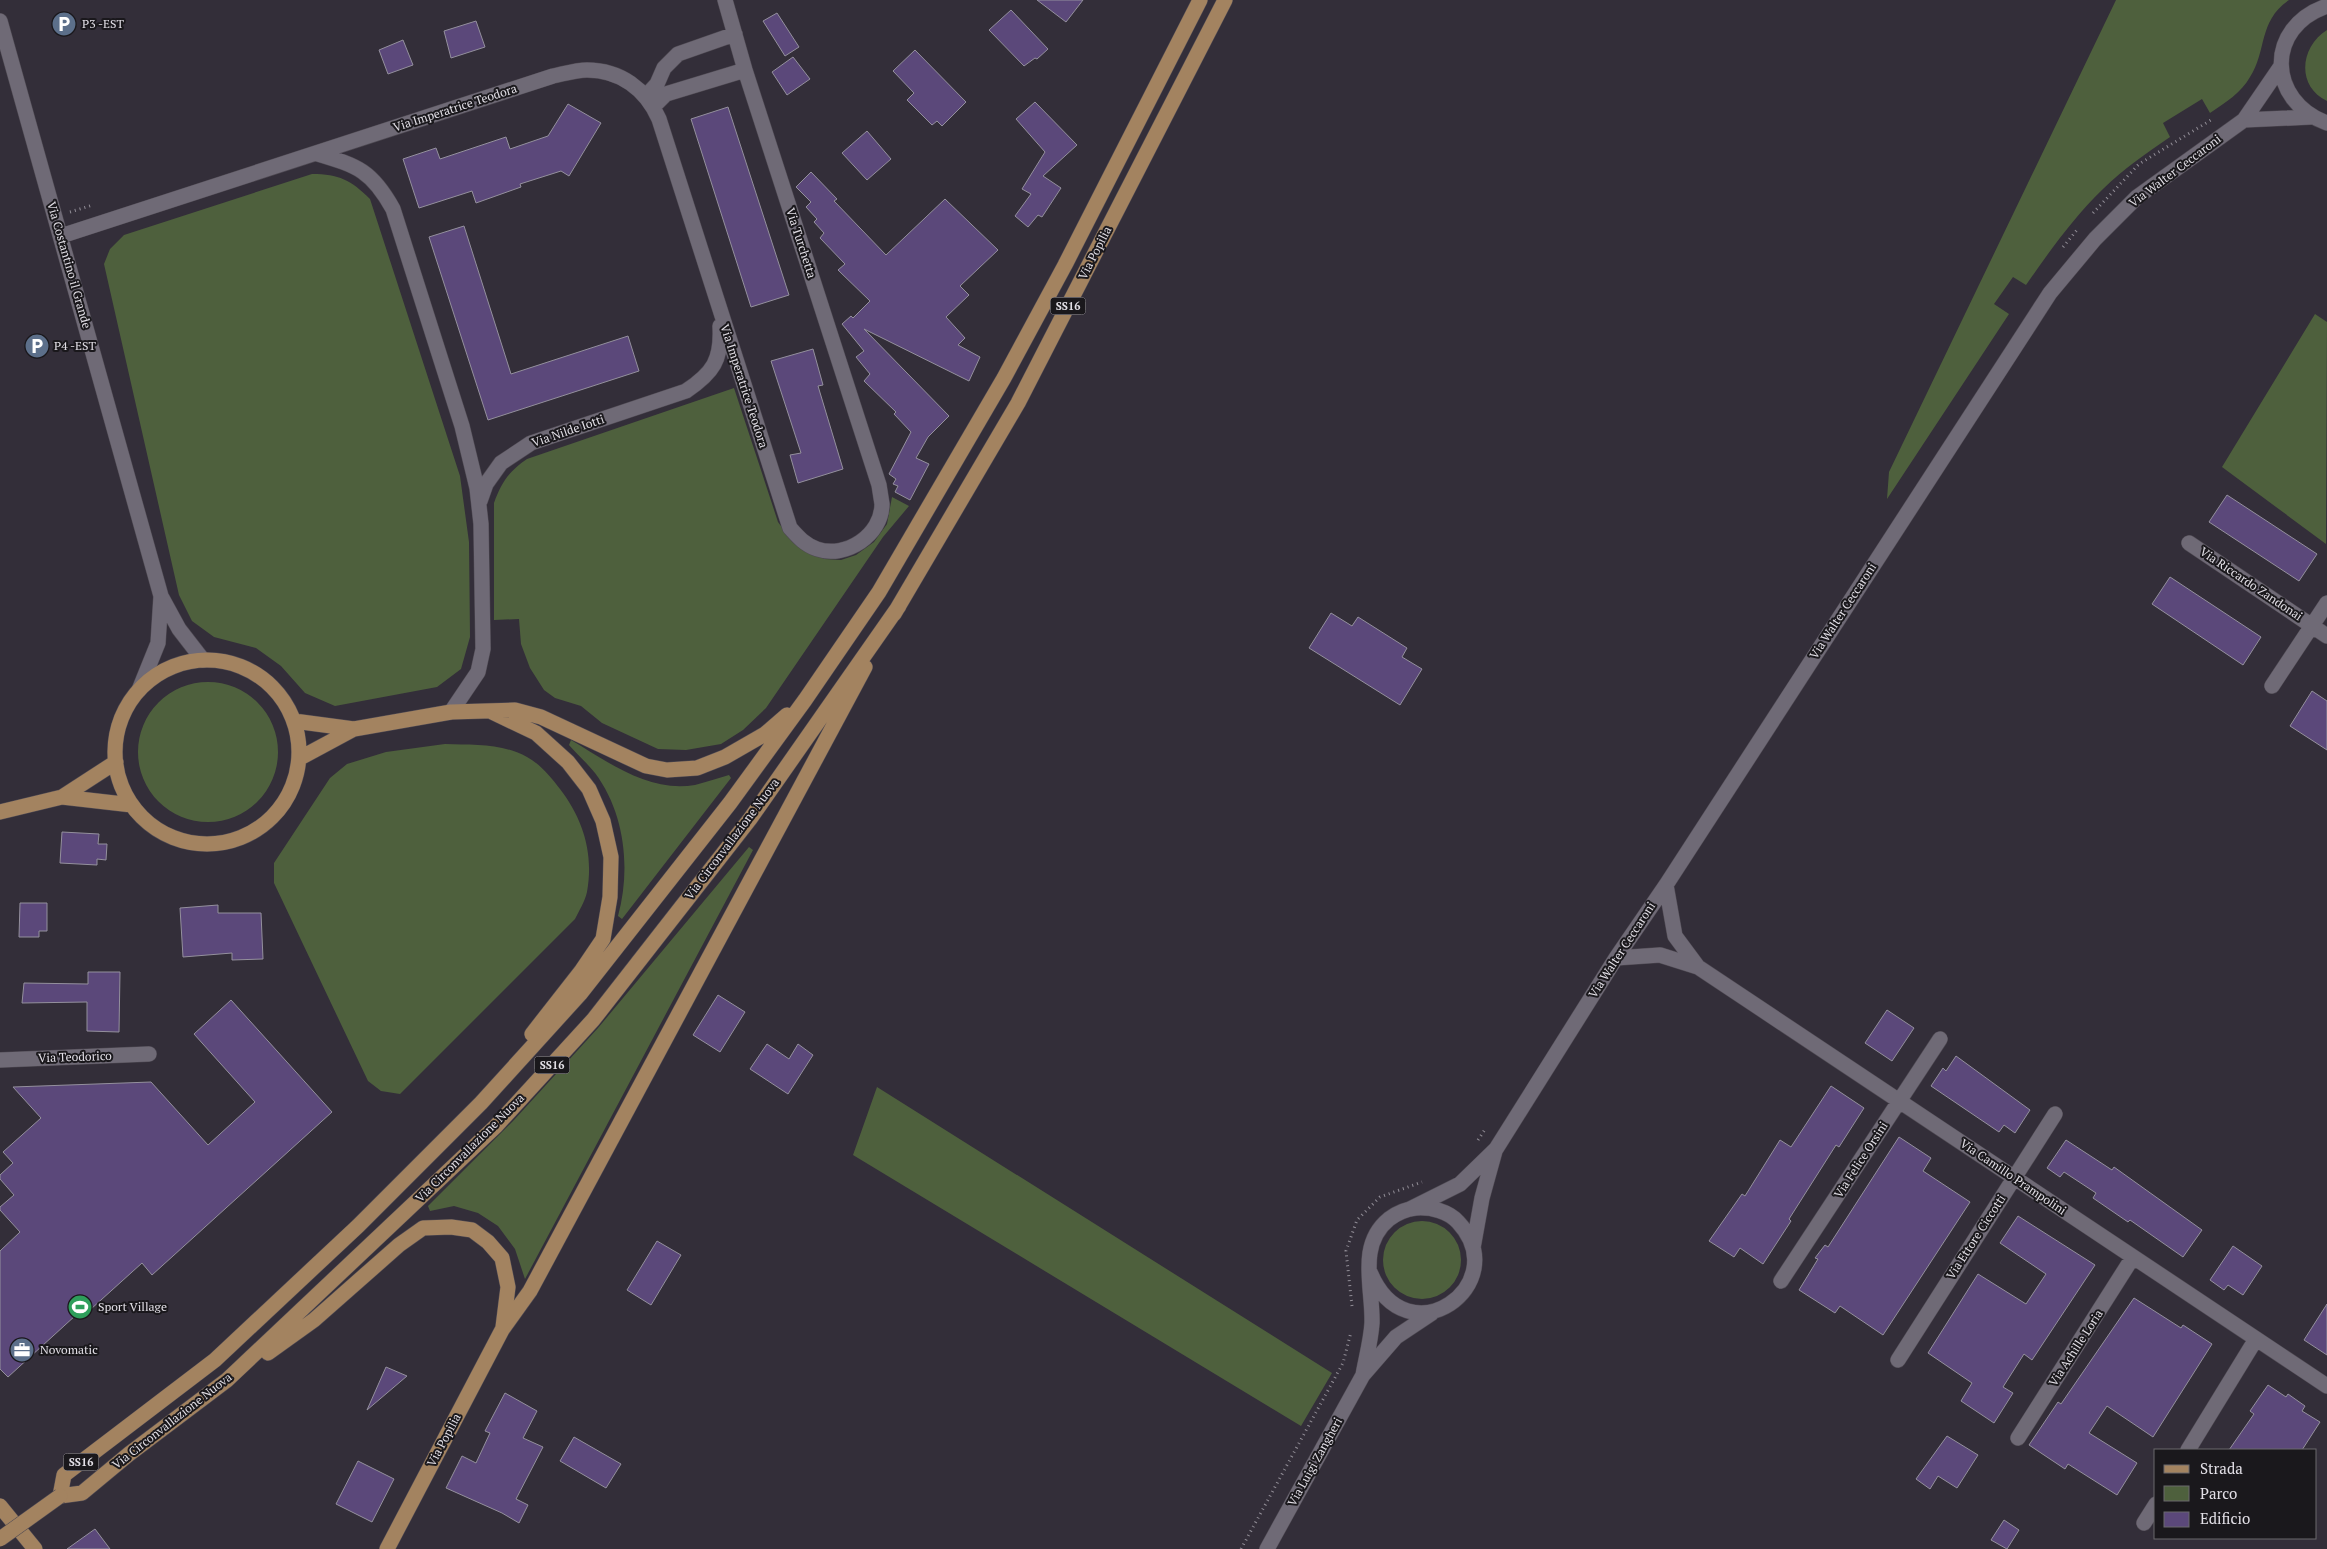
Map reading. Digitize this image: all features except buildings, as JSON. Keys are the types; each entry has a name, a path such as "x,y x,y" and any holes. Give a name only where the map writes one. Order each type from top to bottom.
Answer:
{"main road":[{"name":"Via Popilia","path":"879,592 1004,378 1065,265 1200,0"},
{"name":"Via Popilia","path":"899,606 1018,403 1225,0"},
{"name":"Via Circonvallazione Nuova","path":"60,1496 64,1475 215,1360 358,1226 481,1103 580,994 730,803 805,700 879,592"},
{"name":"Via Circonvallazione Nuova","path":"0,1539 60,1496 82,1493 129,1454 227,1380 496,1126 593,1020 750,819 899,606"},
{"path":"502,1330 530,1290 899,606"},
{"path":"203,660 232,663 259,675 280,695 294,721 299,739 300,758 293,786 279,810 258,830 232,842 204,845 177,840 151,826 132,805 121,785 116,762 117,736 124,712 139,690 157,675 179,664 203,660"},
{"path":"294,721 354,729 451,712 515,710 542,717 646,766 667,770 697,768 725,757 765,734 805,700"},
{"path":"481,1103 582,970 602,939 610,897 611,865 603,821 589,789 568,762 536,733 490,712"},
{"path":"300,758 354,729"},
{"path":"0,812 62,797 116,762"},
{"path":"62,797 132,805"},
{"path":"227,1380 314,1320 399,1245 423,1228 451,1227 472,1230 488,1242 502,1258 508,1287 502,1330"},
{"name":"Via Popilia","path":"387,1549 502,1330"},
{"path":"0,1506 34,1549"}],"street":[{"name":"Via Turchetta","path":"725,0 745,70 879,485"},
{"path":"2327,6 2314,10 2300,20 2290,33 2283,49 2281,66 2283,81 2299,108 2311,117 2327,123"},
{"name":"Via Costantino il Grande","path":"0,21 161,596 179,629 203,660"},
{"path":"650,101 664,68 678,54 735,34"},
{"name":"Via Walter Ceccaroni","path":"1496,1149 1482,1198 1473,1248 1474,1265 1470,1281 1462,1295 1449,1306 1434,1312 1417,1314 1394,1305 1376,1288 1370,1272 1369,1256 1373,1240 1381,1226 1394,1215 1460,1184 1496,1149 1616,958 1666,885 2050,293 2095,239 2136,197 2244,120 2281,66"},
{"name":"Via Imperatrice Teodora","path":"61,236 318,154 552,76 585,70 606,72 624,78 650,101 790,528 802,541 818,549 833,551 853,547 866,538 877,524 882,506 879,485"},
{"path":"650,101 666,94 745,70"},
{"path":"2244,120 2311,117"},
{"path":"318,154 350,163 368,174 381,187 393,209 462,426 479,504"},
{"name":"Via Nilde Iotti","path":"451,712 478,672 483,649 479,504 486,484 502,463 531,443 686,392 705,378 715,363 721,343 720,310"},
{"name":"Via Riccardo Zandonai","path":"2189,544 2327,636"},
{"name":"Via Costantino il Grande","path":"139,690 158,642 161,596"},
{"name":"Via Riccardo Zandonai","path":"2272,686 2327,603"},
{"name":"Via Camillo Prampolini","path":"1666,885 1675,936 1698,967"},
{"name":"Via Camillo Prampolini","path":"1616,958 1660,956 1698,967 2327,1386"},
{"name":"Via Felice Orsini","path":"1781,1281 1940,1039"},
{"name":"Via Teodorico","path":"0,1060 149,1054"},
{"name":"Via Ettore Ciccotti","path":"1898,1360 2055,1114"},
{"name":"Via Walter Ceccaroni","path":"1410,1209 1426,1207 1442,1212 1456,1220 1467,1233 1473,1248"},
{"name":"Via Achille Loria","path":"2018,1438 2133,1257"},
{"name":"Via Luigi Zangheri","path":"1363,1375 1372,1324 1370,1272"},
{"name":"Via Luigi Zangheri","path":"1267,1549 1363,1375 1396,1337 1434,1312"},
{"path":"2189,1449 2256,1339"},
{"path":"2144,1523 2154,1507"}],"green space":[{"path":"2116,0 2289,0 2272,17 2255,67 2238,93 2210,113 2202,99 2163,123 2170,137 2127,168 2092,200 2062,236 2026,285 2013,277 1994,304 2009,314 1887,499 1889,472"},
{"path":"2327,30 2327,101 2310,86 2305,66 2311,46"},
{"path":"312,174 330,175 344,179 357,187 370,199 460,476 469,542 470,637 461,669 437,687 335,706 305,693 281,666 256,648 214,637 192,621 179,595 104,264 110,249 124,235"},
{"path":"2315,314 2327,322 2326,544 2222,467"},
{"path":"734,388 778,522 792,541 808,552 825,559 841,560 856,555 874,542 887,524 892,497 909,506 883,537 766,708 743,730 721,744 686,750 658,749 602,723 581,706 555,698 544,690 530,668 521,644 519,619 494,620 494,503 506,478 527,459"},
{"path":"208,682 222,683 235,687 247,693 258,702 267,713 273,725 277,738 277,766 273,779 267,791 258,802 247,811 235,817 222,821 208,822 194,821 181,817 169,811 158,802 149,791 143,779 139,766 138,752 139,738 143,725 149,713 158,702 169,693 181,687 194,683"},
{"path":"571,740 630,774 661,784 695,785 729,775 731,778 622,919 618,916 624,879 623,842 619,823 605,789 595,773 569,745"},
{"path":"445,744 508,749 527,757 545,771 568,800 580,824 588,850 589,878 587,892 575,919 400,1094 381,1091 368,1081 274,883 274,863 330,778 347,764 386,752"},
{"path":"749,847 753,850 525,1279 515,1249 498,1226 478,1213 454,1206 430,1211 428,1206 514,1120 598,1028"},
{"path":"877,1087 1332,1373 1301,1426 853,1155"},
{"path":"1422,1221 1437,1224 1454,1238 1458,1245 1461,1260 1458,1275 1444,1292 1437,1296 1422,1299 1407,1296 1390,1282 1386,1275 1383,1260 1386,1245 1400,1228 1407,1224"}],"place":[{"name":"P3 -EST","path":"64,24"},
{"name":"P4 -EST","path":"37,346"},
{"name":"Sport Village","path":"80,1307"},
{"name":"Novomatic","path":"22,1350"}]}
